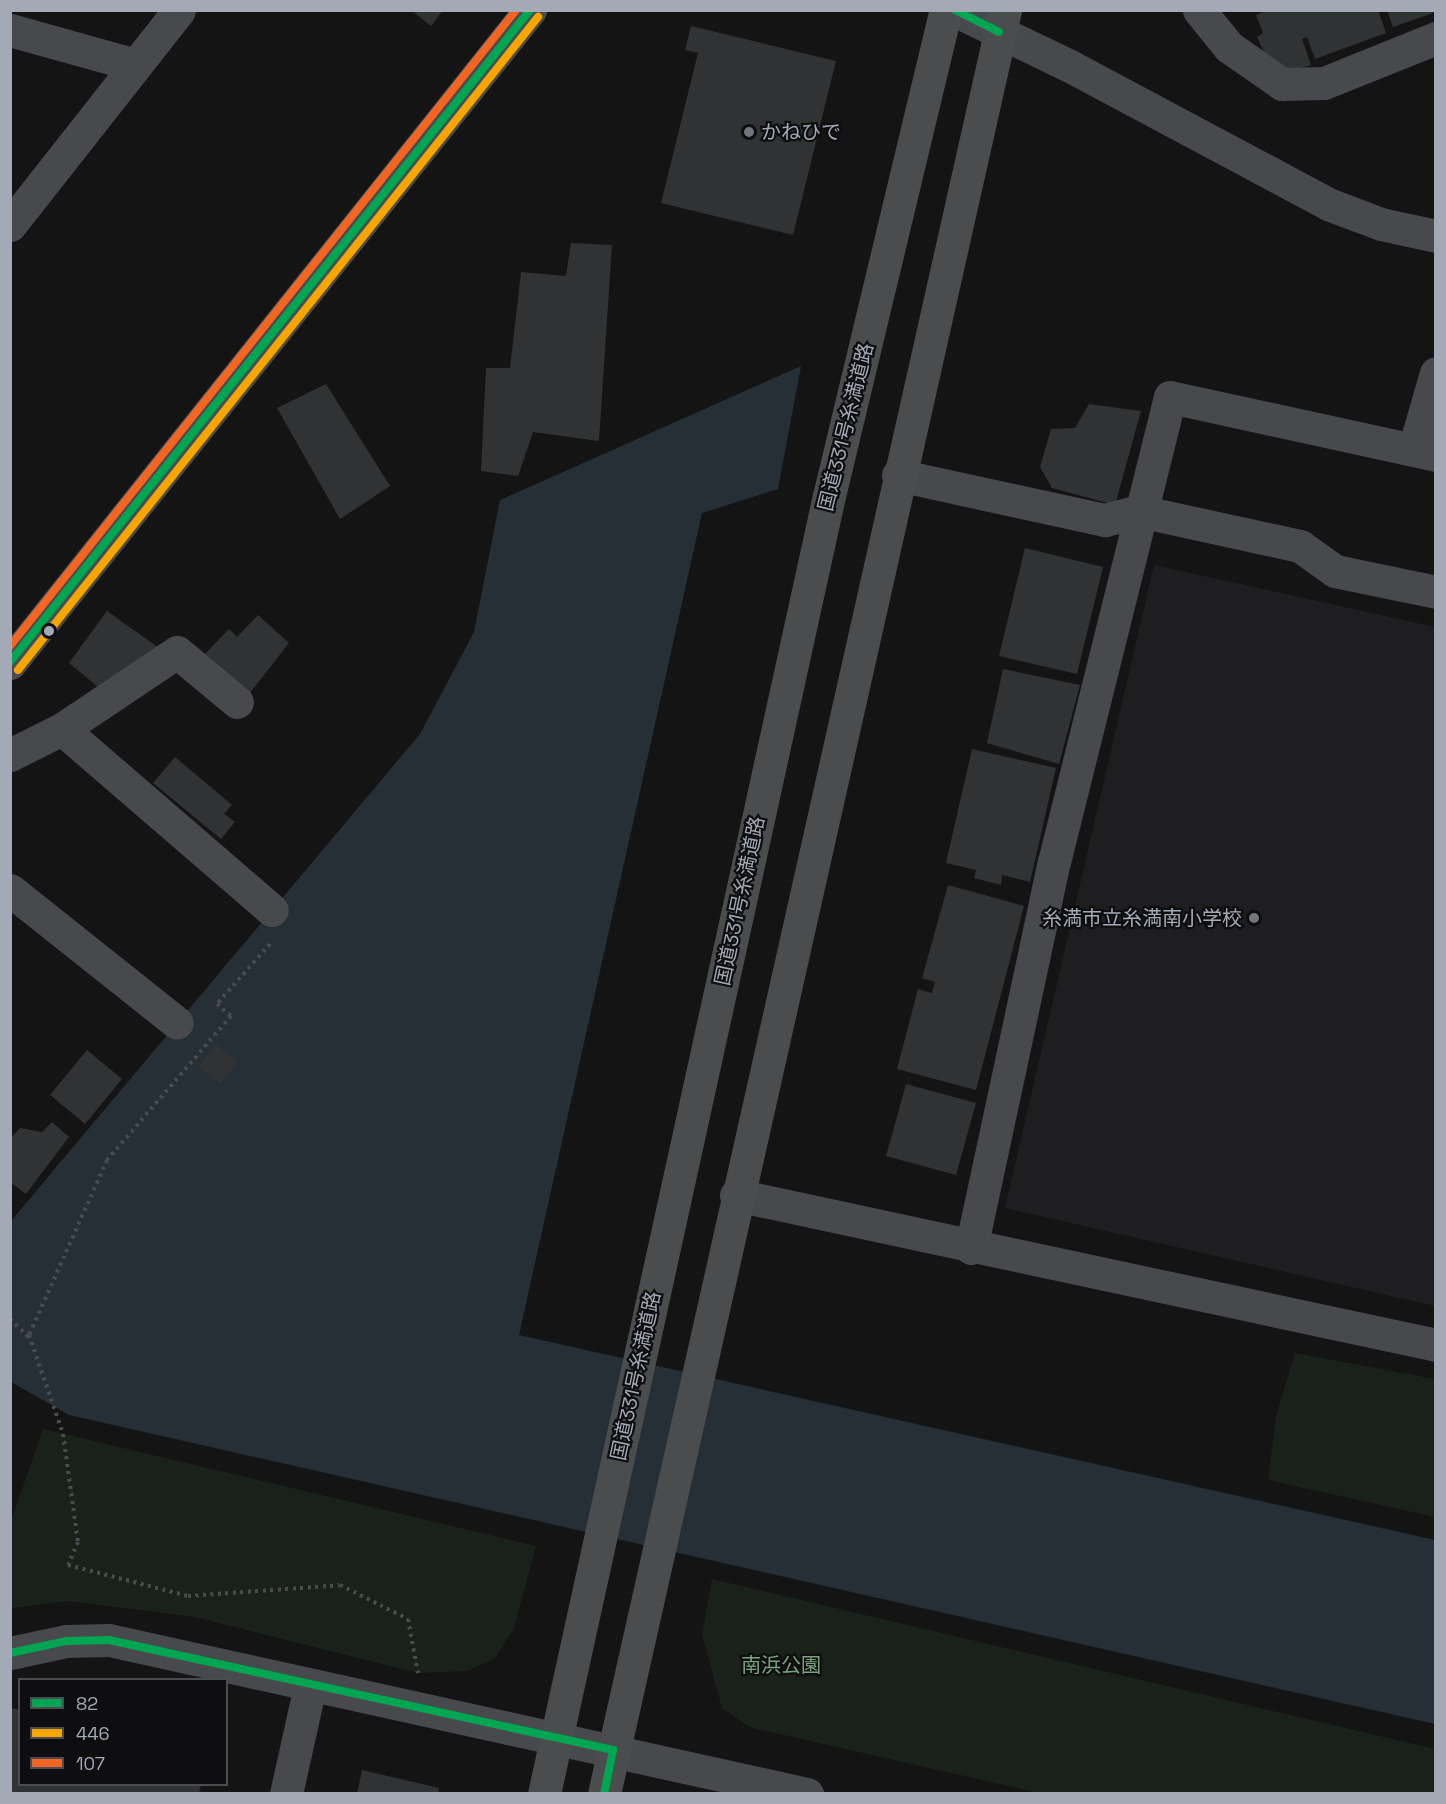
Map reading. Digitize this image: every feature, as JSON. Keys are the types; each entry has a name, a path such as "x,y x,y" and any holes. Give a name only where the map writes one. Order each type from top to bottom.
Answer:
{"highway":[{"name":"国道331号糸満道路","path":"544,1794 829,496 946,10"},
{"path":"603,1794 935,307 1002,21"}],"main road":[{"path":"10,663 530,10"}],"street":[{"path":"10,225 179,10"},
{"path":"954,10 1002,21 1259,168 1381,224 1436,236"},
{"path":"1199,10 1229,47 1282,84 1324,83 1436,38"},
{"path":"10,30 135,65"},
{"path":"971,1248 1054,862 1139,511 1170,397 1425,452 1436,373"},
{"path":"900,467 1106,520 1139,511 1300,546 1335,571 1436,592"},
{"path":"10,755 62,729 177,652 237,702"},
{"path":"62,729 273,926"},
{"path":"10,890 177,1023"},
{"path":"736,1195 971,1248 1436,1345"},
{"path":"10,1653 66,1641 109,1640 807,1794"},
{"path":"286,1794 310,1686"}],"path":[{"path":"30,1338 107,1160 231,1016 217,1004 273,926"},
{"path":"10,1319 30,1338 63,1434 78,1542 68,1565 188,1596 340,1585 408,1619 418,1673"}],"shaded area":[{"path":"801,366 778,489 702,513 519,1335 1435,1540 1435,1724 69,1415 11,1382 11,1221 420,734 474,632 500,500"},
{"name":"糸満市立糸満南小学校","path":"1154,565 1435,627 1435,1306 1005,1208"}],"green space":[{"path":"1295,1353 1435,1379 1435,1517 1268,1480 1276,1416"},
{"path":"43,1429 536,1546 514,1628 495,1658 468,1671 418,1673 196,1617 68,1601 11,1608 11,1521"},
{"name":"南浜公園","path":"712,1579 1435,1749 1435,1793 1039,1793 749,1727 722,1708 702,1634"}],"building":[{"path":"411,10 443,10 431,26"},
{"path":"1269,10 1378,10 1386,33 1315,59 1307,37 1302,39 1311,65 1275,75 1257,37 1263,33 1256,15"},
{"path":"1387,10 1432,10 1433,13 1393,27"},
{"name":"かねひで","path":"691,26 836,61 793,235 661,203 698,53 685,50"},
{"path":"571,243 612,245 599,441 533,432 518,476 481,471 486,368 510,368 521,272 566,276"},
{"path":"326,384 390,486 340,519 277,408"},
{"path":"1089,404 1141,411 1115,505 1052,488 1040,467 1051,429 1075,428"},
{"path":"1025,548 1103,567 1077,674 999,656"},
{"path":"107,611 166,653 104,692 69,663"},
{"path":"258,615 289,643 249,694 203,656 229,629 237,637"},
{"path":"1003,669 1080,685 1059,764 987,743"},
{"path":"972,749 1056,768 1030,882 1002,875 1001,885 974,878 976,870 946,863"},
{"path":"175,757 232,805 224,814 235,822 221,839 153,783"},
{"path":"948,885 1024,906 976,1090 897,1069 918,989 932,993 935,982 922,978"},
{"path":"216,1044 238,1062 220,1084 198,1067"},
{"path":"87,1050 122,1079 85,1124 50,1095"},
{"path":"906,1084 976,1103 956,1175 886,1156"},
{"path":"52,1122 69,1137 26,1194 10,1182 10,1139 20,1128 42,1132"},
{"path":"10,1708 18,1710 18,1786 201,1786 199,1794 10,1794"},
{"path":"362,1770 439,1788 438,1794 357,1794"}],"transit line":[{"name":"107","path":"10,646 516,10"},
{"name":"82","path":"10,662 530,10"},
{"name":"82","path":"955,10 999,32"},
{"name":"446","path":"18,670 538,17"},
{"name":"82","path":"10,1653 66,1641 109,1640 613,1750 604,1794"}],"place":[{"name":"かねひで","path":"749,132"},
{"name":"糸満市立糸満南小学校","path":"1254,918"}]}
